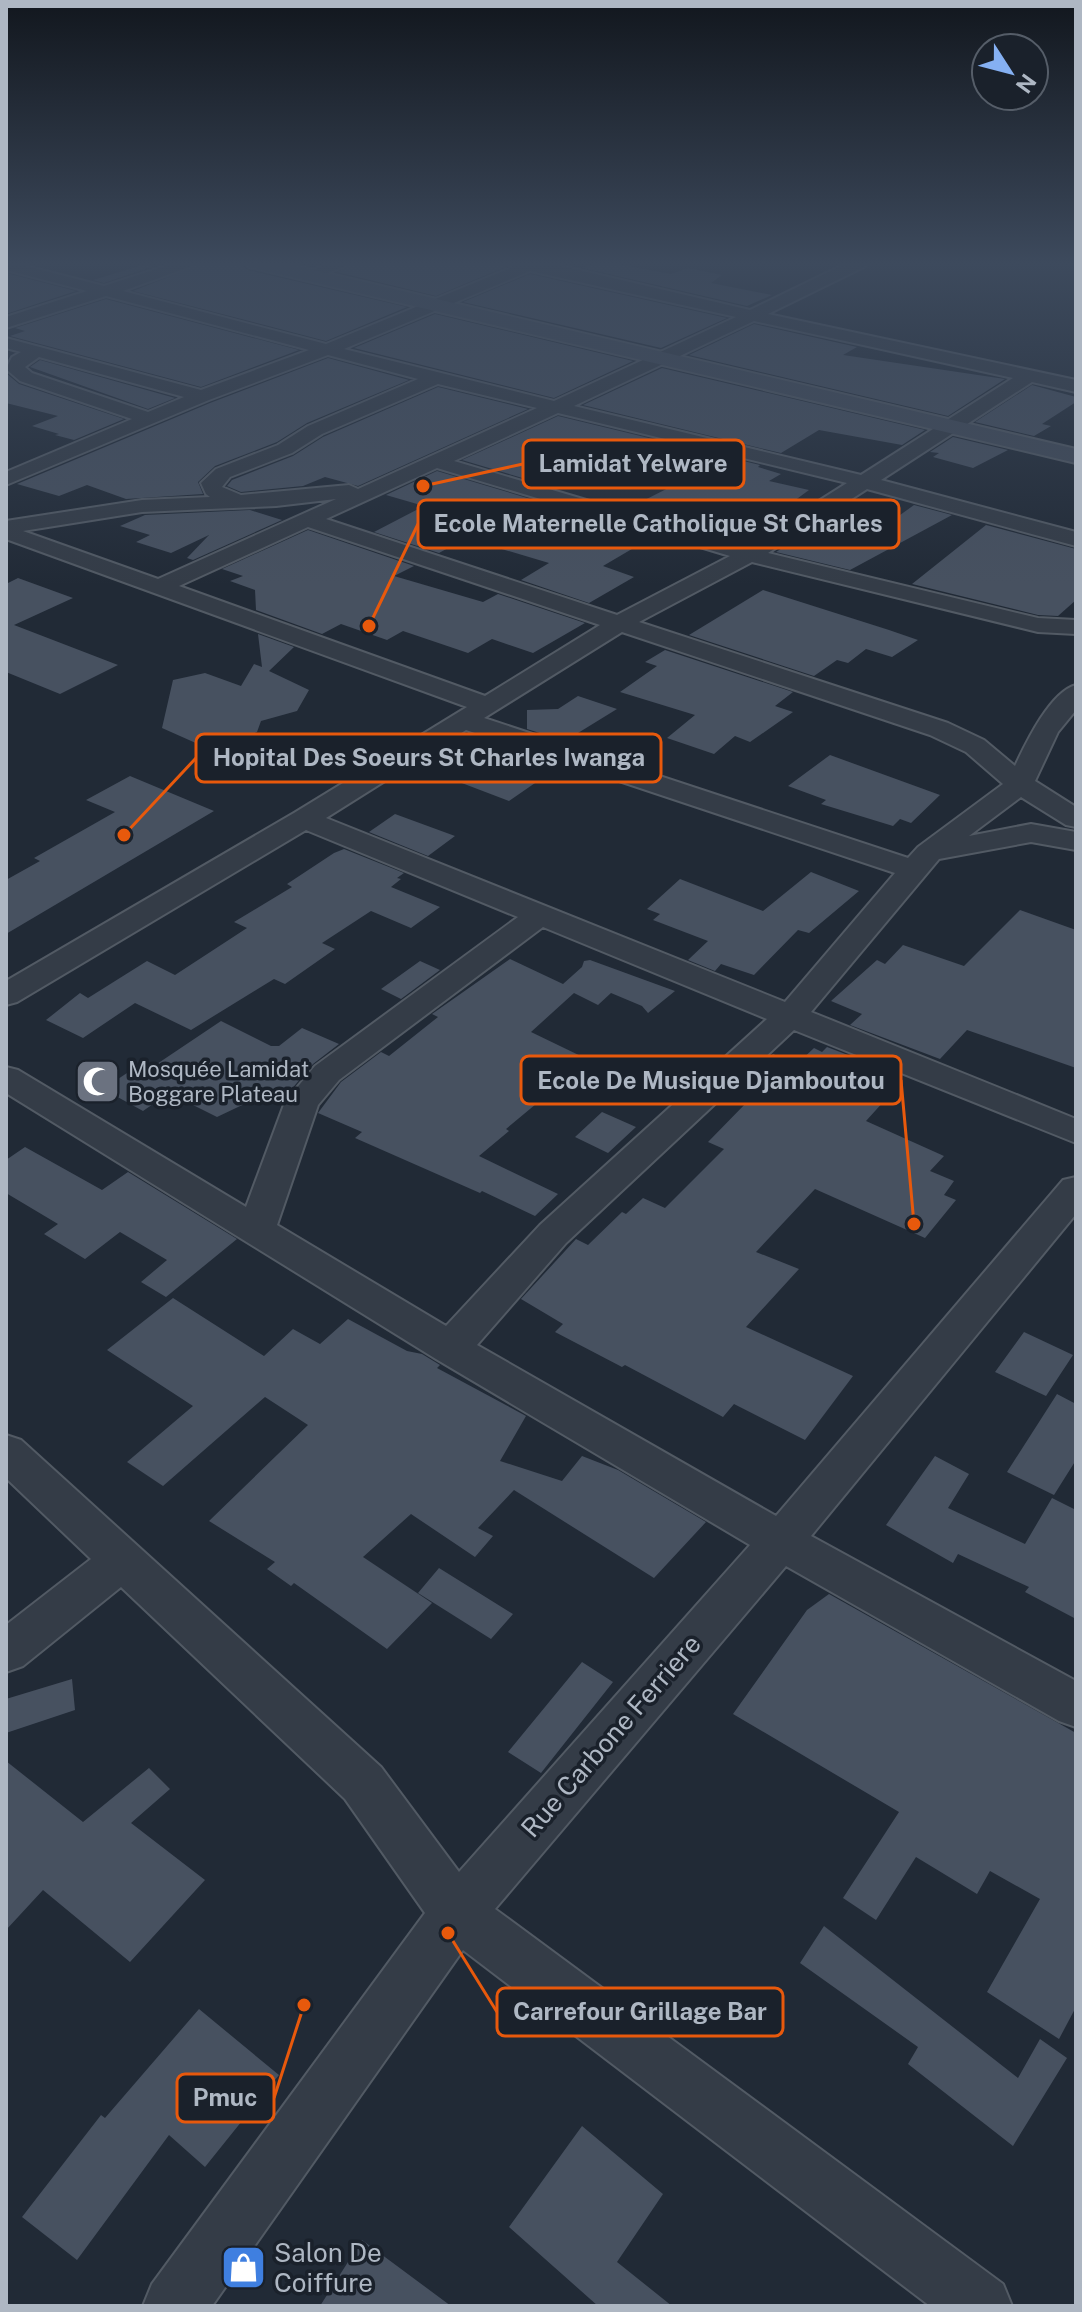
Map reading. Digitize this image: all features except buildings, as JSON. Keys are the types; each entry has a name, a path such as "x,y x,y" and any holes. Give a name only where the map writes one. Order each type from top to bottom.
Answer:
{"street":[{"path":"15,369 26,377 148,418"},
{"path":"103,369 202,396"},
{"path":"9,475 275,369"},
{"path":"402,369 862,481 1076,539"},
{"path":"159,587 639,369"},
{"path":"698,369 1076,456"},
{"path":"996,369 1076,386"},
{"path":"6,995 304,819 621,622 749,555 1029,376"},
{"path":"236,501 213,490 211,483 223,473 285,449 315,430 436,378"},
{"path":"437,462 749,555 1038,625 1076,627"},
{"path":"6,529 142,506 276,500 386,486"},
{"path":"310,521 939,729 975,746 1020,784 1076,819"},
{"path":"6,529 487,705"},
{"path":"450,1348 553,1234 790,1016 922,861 1020,784 1046,730 1076,693"},
{"path":"463,720 922,861 1031,833 1076,841"},
{"path":"304,819 1076,1132"},
{"path":"257,1229 302,1102 327,1073 540,915"},
{"path":"6,1078 450,1348 781,1541 1076,1706"},
{"name":"Rue Carbone Ferriere","path":"174,2306 457,1913 781,1541 1076,1189"},
{"path":"6,1452 363,1783 457,1913 981,2306"},
{"path":"6,1652 124,1559"}],"place":[{"name":"Lamidat Yelware","path":"423,486"},
{"name":"Ecole Maternelle Catholique St Charles","path":"369,626"},
{"name":"Hopital Des Soeurs St Charles Iwanga","path":"124,835"},
{"name":"Mosquée Lamidat Boggare Plateau","path":"97,1082"},
{"name":"Ecole De Musique Djamboutou","path":"914,1224"},
{"name":"Carrefour Grillage Bar","path":"448,1933"},
{"name":"Pmuc","path":"304,2005"},
{"name":"Salon De Coiffure","path":"243,2268"}]}
